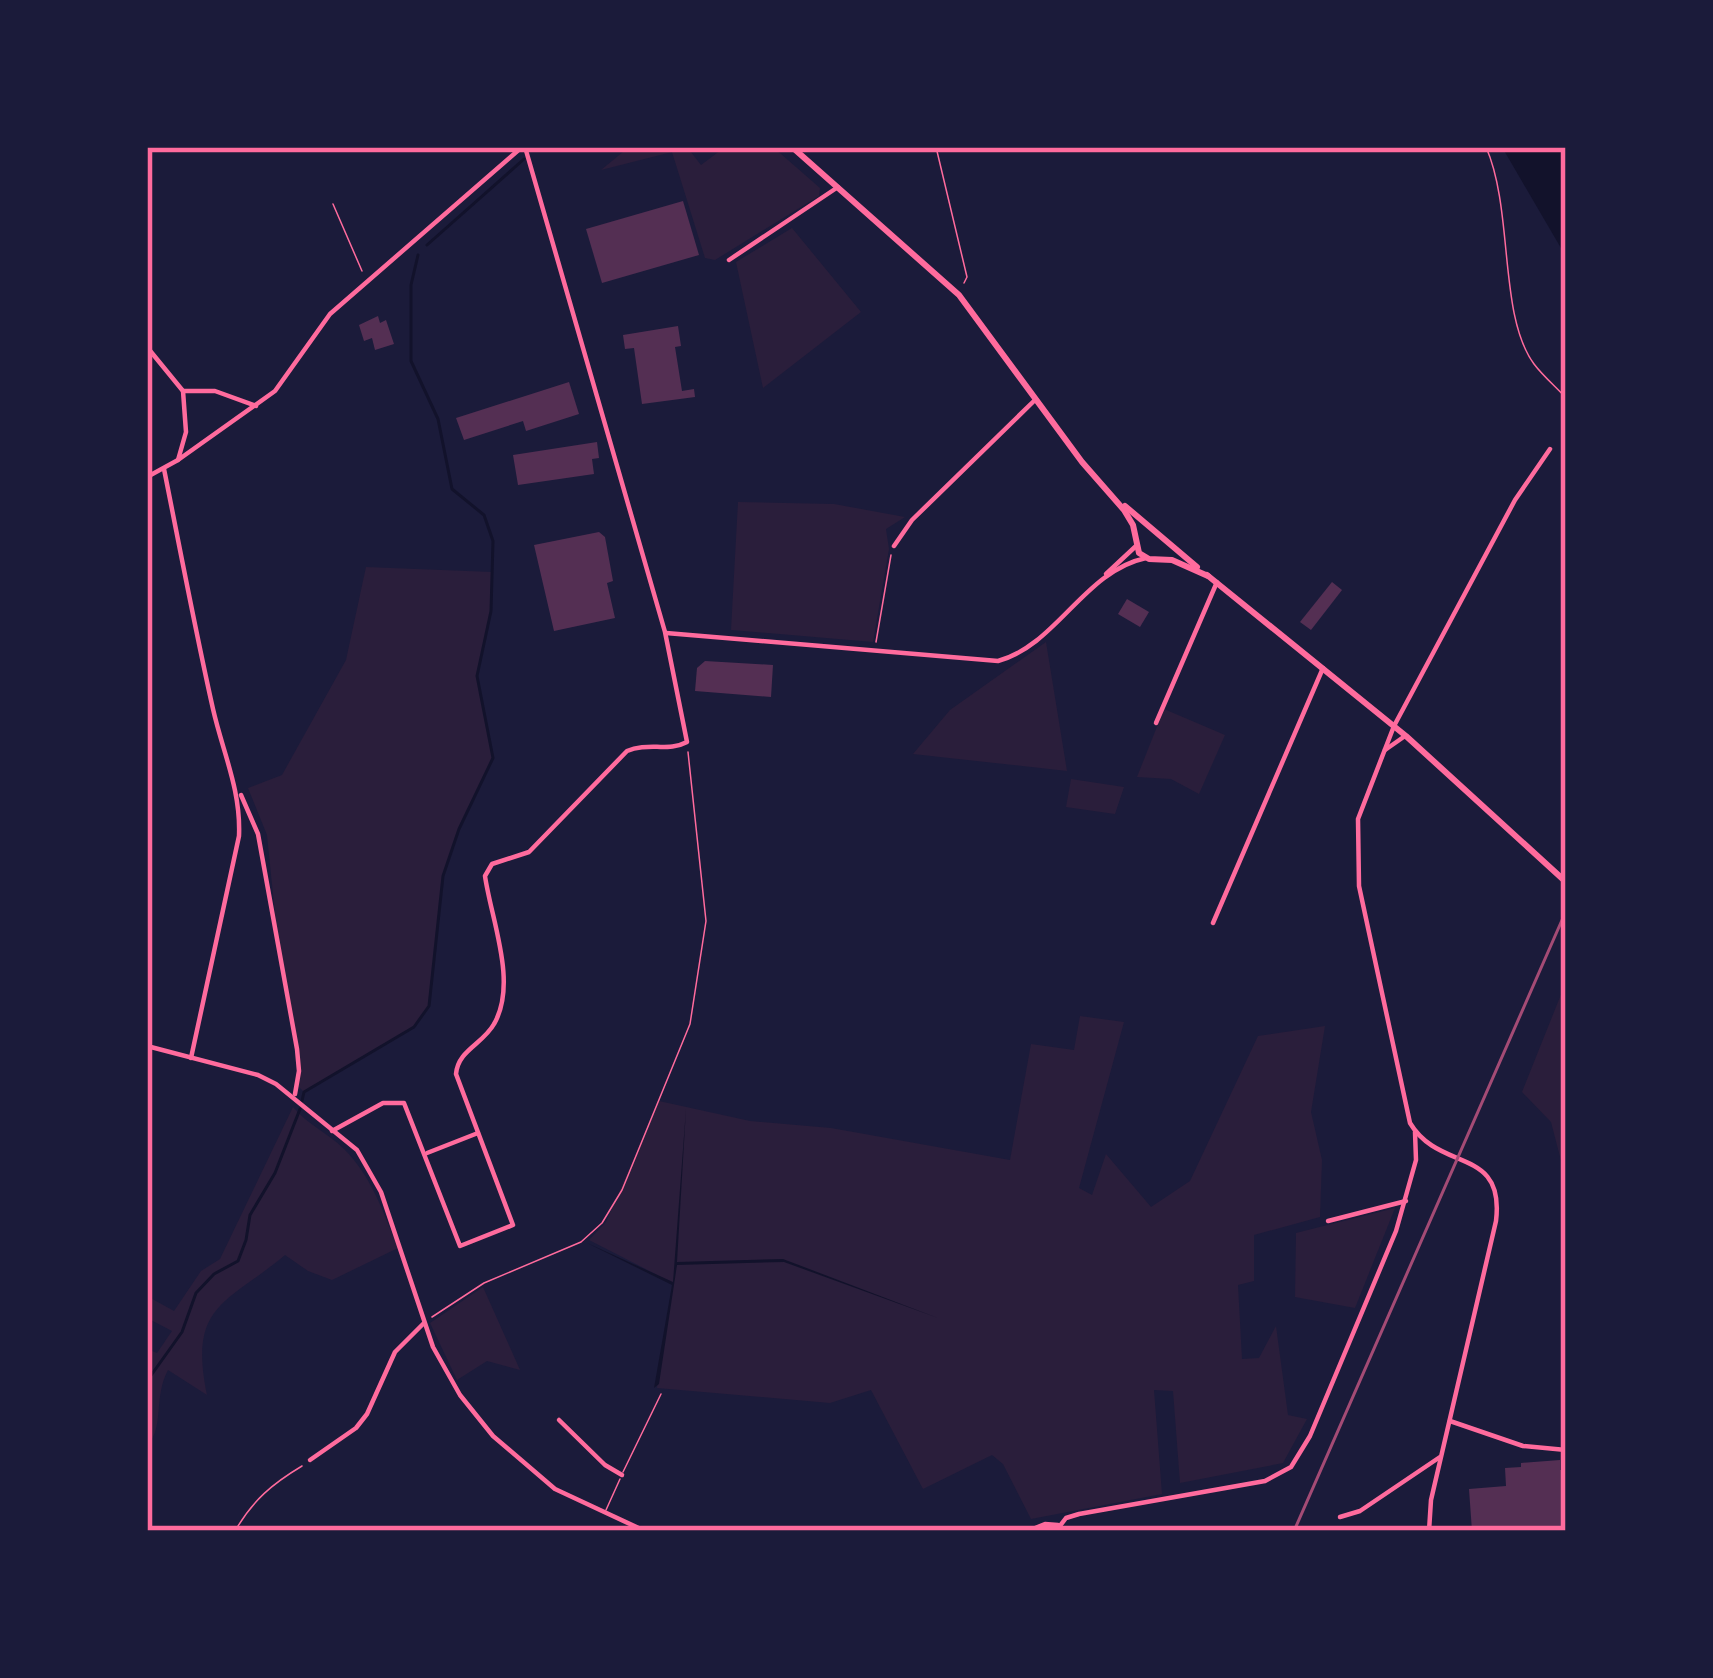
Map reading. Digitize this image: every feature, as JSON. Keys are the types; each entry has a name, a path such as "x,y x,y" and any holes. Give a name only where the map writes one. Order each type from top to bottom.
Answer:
{"main road":[{"path":"792,147 959,296 1133,525 1136,543 1146,558 1159,557 1208,576"},
{"path":"1108,493 1406,736 1566,882"},
{"path":"1136,543 1142,532 1155,530"},
{"path":"1159,557 1166,542"}],"street":[{"path":"147,477 256,406 288,376 322,324 366,280 524,147 665,632 687,742 681,747 648,744 627,751 529,852 488,868 485,879 502,968 501,1010 456,1068 513,1226 460,1246 407,1107 398,1100 383,1103 332,1131"},
{"path":"729,260 838,188"},
{"path":"147,347 183,391 188,417 178,460"},
{"path":"183,391 215,391 256,406"},
{"path":"894,546 912,520 1036,399"},
{"path":"1028,1531 1045,1524 1057,1528 1079,1514 1264,1480 1291,1467 1310,1436 1406,1201 1416,1160 1415,1132 1406,1111 1356,857 1358,819 1394,726 1515,500 1550,449"},
{"path":"164,469 214,713 238,790 258,834 297,1049 294,1096"},
{"path":"1098,583 1136,543"},
{"path":"665,632 986,661 1022,652 1121,565 1146,558"},
{"path":"1156,723 1217,582"},
{"path":"1213,923 1323,668"},
{"path":"1385,750 1406,736"},
{"path":"191,1058 239,836 238,790"},
{"path":"147,1046 258,1076 294,1096 357,1150 374,1175 424,1323 460,1394 493,1436 555,1490 645,1531"},
{"path":"1415,1132 1430,1145 1486,1172 1498,1194 1496,1221 1440,1457 1430,1531"},
{"path":"425,1154 478,1133"},
{"path":"1416,1160 1430,1145"},
{"path":"1328,1221 1406,1201"},
{"path":"310,1460 356,1428 395,1352 424,1323"},
{"path":"559,1420 604,1466 622,1475"},
{"path":"1450,1421 1523,1446 1566,1450"},
{"path":"1340,1516 1360,1511 1440,1457"}],"lane":[{"path":"604,1514 661,1394"}],"path":[{"path":"936,147 967,277 959,296"},
{"path":"1486,147 1501,185 1522,338 1532,362 1566,398"},
{"path":"333,204 366,280"},
{"path":"875,652 894,546"},
{"path":"424,1323 484,1283 581,1242 602,1223 622,1190 690,1024 703,942 706,921 687,742"},
{"path":"235,1531 268,1486 310,1460"}],"shaded area":[{"path":"629,147 687,147 701,165 725,147 773,147 820,188 819,196 715,260 705,258 672,152 601,170"},
{"path":"1502,147 1566,147 1566,256 1565,255"},
{"path":"792,228 861,312 763,388 736,262"},
{"path":"738,502 834,504 905,517 886,529 889,549 873,642 731,630"},
{"path":"366,567 492,572 491,611 477,676 493,758 459,829 443,876 429,1006 414,1027 304,1092 298,1086 267,835 248,788 282,775 346,660"},
{"path":"1046,642 1067,771 913,754 950,710"},
{"path":"1164,709 1225,735 1199,794 1171,779 1137,777"},
{"path":"1071,779 1124,787 1115,814 1066,807"},
{"path":"1566,982 1565,1176 1551,1122 1522,1092"},
{"path":"1080,1016 1124,1022 1079,1188 1092,1195 1106,1154 1151,1207 1190,1181 1258,1036 1325,1026 1311,1112 1322,1160 1320,1217 1254,1235 1254,1281 1238,1285 1242,1359 1259,1358 1276,1326 1288,1415 1307,1419 1283,1463 1180,1483 1173,1391 1154,1390 1162,1494 1031,1519 1003,1464 992,1455 923,1489 871,1390 830,1403 657,1388 673,1283 589,1240 606,1222 659,1101 750,1121 831,1128 1010,1160 1031,1044 1074,1050"},
{"path":"293,1107 354,1160 398,1248 332,1280 285,1255 230,1297 208,1324 203,1342 207,1395 168,1370 156,1430 147,1446 147,1349 157,1353 172,1331 147,1318 147,1296 174,1311 201,1271 220,1259"},
{"path":"686,1109 677,1262 783,1259 938,1318 784,1262 677,1265 659,1384 654,1388 672,1285 587,1243 673,1282"},
{"path":"1395,1208 1355,1308 1295,1297 1296,1233"},
{"path":"483,1287 520,1370 487,1361 457,1380 430,1323"}],"building":[{"path":"683,201 699,255 602,283 586,229"},
{"path":"378,316 380,323 386,320 394,344 375,350 372,338 364,341 359,325"},
{"path":"678,326 681,346 675,347 682,391 694,389 695,397 642,404 634,348 625,349 623,335"},
{"path":"569,382 579,414 526,431 523,421 464,440 456,418"},
{"path":"597,442 594,474 518,485 513,455"},
{"path":"599,532 605,537 613,581 607,583 615,618 554,631 534,545"},
{"path":"1332,582 1342,590 1311,630 1300,622"},
{"path":"1127,599 1149,612 1140,627 1118,614"},
{"path":"705,661 773,665 771,697 695,691 697,668"},
{"path":"1560,1460 1560,1470 1566,1470 1565,1531 1472,1531 1469,1489 1506,1486 1505,1468"}],"waterway":[{"path":"535,150 538,147"},
{"path":"427,245 524,159"},
{"path":"302,1101 304,1092 414,1027 429,1006 443,876 459,829 493,758 477,676 491,611 493,541 484,515 452,489 438,419 411,361 411,285 418,255"},
{"path":"147,1381 182,1332 196,1293 214,1274 238,1261 250,1215 275,1173 300,1109"}],"railway":[{"path":"1294,1531 1566,911"}]}
